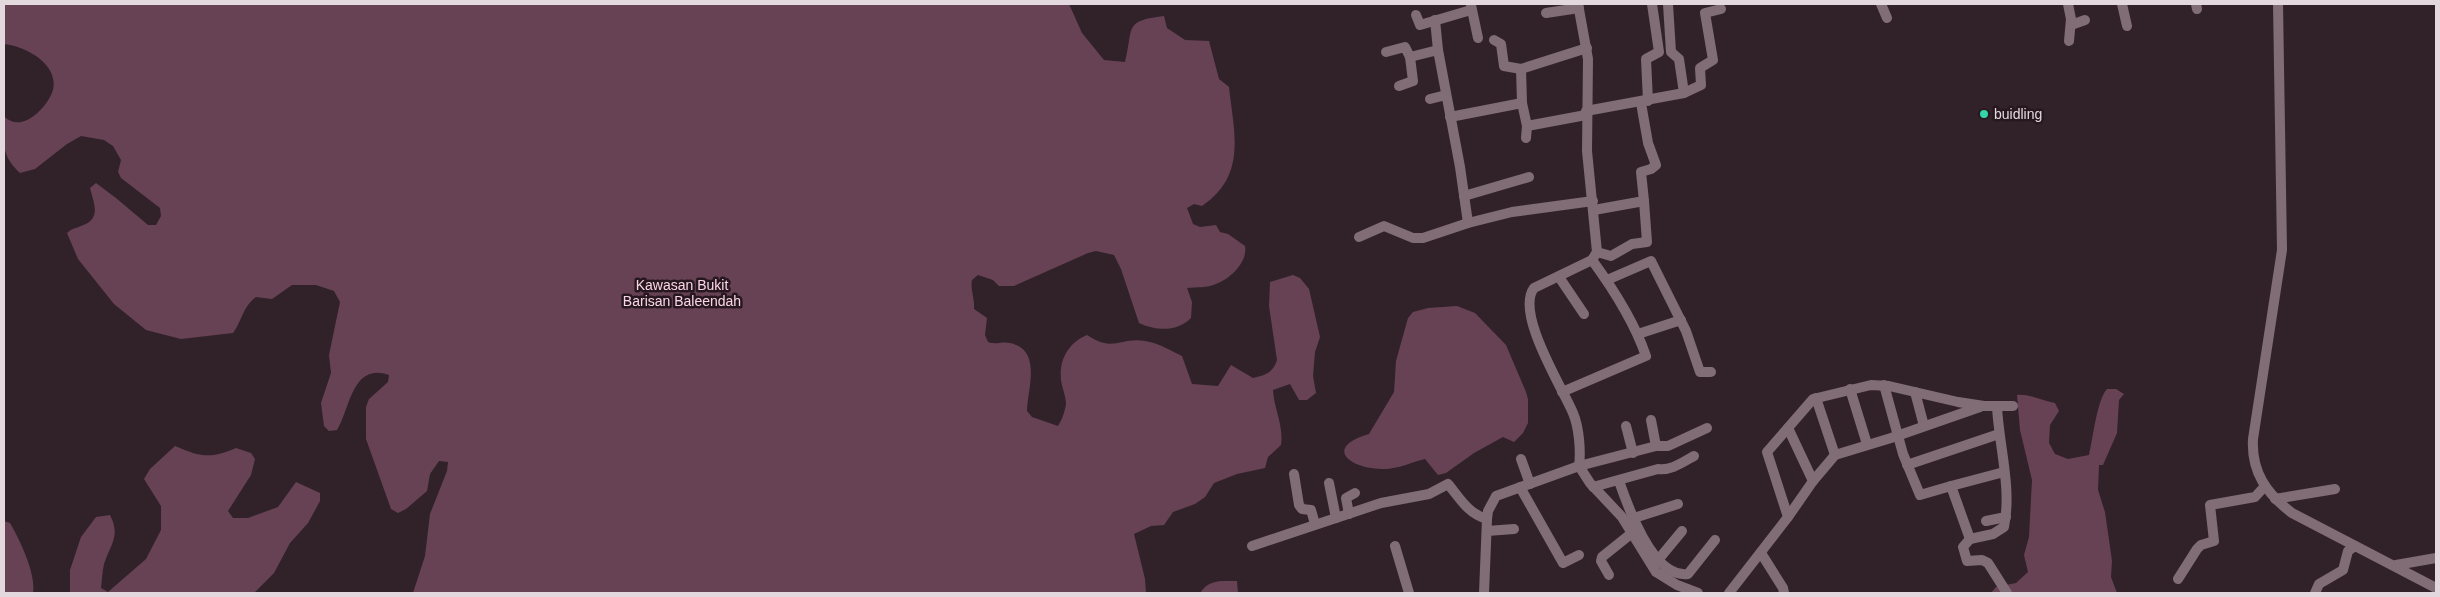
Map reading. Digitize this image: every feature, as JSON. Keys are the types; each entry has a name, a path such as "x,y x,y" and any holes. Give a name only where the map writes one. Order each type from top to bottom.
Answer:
{"street":[{"path":"1652,4 1659,52 1646,59 1645,102 1648,143 1656,165 1651,169 1641,172 1647,242 1651,261 1681,320 1700,372 1711,372"},
{"path":"1668,4 1671,52 1679,59 1684,93"},
{"path":"1881,4 1887,18"},
{"path":"2068,4 2071,25 2069,41"},
{"path":"2122,4 2127,26"},
{"path":"2278,4 2281,258 2252,448 2253,460 2265,486 2275,499 2292,513 2396,565 2436,588"},
{"path":"1546,13 1579,6 1587,48 1589,81 1586,113 1595,256 1638,334 1646,357 1562,392"},
{"path":"1416,15 1420,25 1448,18 1471,7 1478,38"},
{"path":"1527,126 1684,93 1701,85 1700,68 1713,60 1705,13 1721,9"},
{"path":"1435,20 1438,50 1468,223"},
{"path":"2071,25 2085,20"},
{"path":"1494,40 1501,44 1504,66 1521,69 1587,48"},
{"path":"1386,52 1405,47 1410,57 1413,81 1399,86"},
{"path":"1410,57 1438,50"},
{"path":"1521,69 1522,103 1527,126 1526,138"},
{"path":"1430,99 1446,95"},
{"path":"1450,117 1522,103"},
{"path":"1464,196 1529,177"},
{"path":"1359,237 1384,226 1413,238 1423,238 1468,223 1512,212 1644,201"},
{"path":"1647,242 1632,244 1611,256 1595,256 1559,277 1534,288 1530,296 1530,313 1541,346 1575,420 1580,459 1579,466 1593,487 1619,512 1656,572 1677,585 1698,593"},
{"path":"1607,280 1651,261"},
{"path":"1559,277 1584,314"},
{"path":"1638,334 1681,320"},
{"path":"1884,385 1897,435 1920,496 2004,472"},
{"path":"1788,517 1767,452 1811,400 1850,390 1884,385 1984,406 2013,406"},
{"path":"1850,390 1867,444"},
{"path":"1915,392 1924,426"},
{"path":"1816,398 1835,455"},
{"path":"1729,593 1788,517 1813,481 1835,455 1984,406"},
{"path":"1997,407 2004,472 2006,516 2004,527 2001,531 1970,539 1963,545 1967,561 1982,560 1988,563 2006,593"},
{"path":"1651,420 1656,446"},
{"path":"1626,426 1633,453"},
{"path":"1484,593 1487,519 1488,511 1496,496 1579,466 1656,446 1668,446 1707,428"},
{"path":"1788,428 1813,481"},
{"path":"1907,465 1999,434"},
{"path":"1593,487 1671,467 1694,456"},
{"path":"1521,459 1525,485 1563,563 1579,554"},
{"path":"1294,474 1299,505 1302,509 1311,510 1315,524"},
{"path":"1619,480 1645,541 1658,560 1668,569 1680,574 1688,574 1715,540"},
{"path":"1329,483 1336,518"},
{"path":"1252,546 1381,503 1429,494 1448,484 1459,501 1479,516 1487,519"},
{"path":"1951,486 1970,539"},
{"path":"2178,579 2197,549 2201,545 2214,541 2210,505 2255,497 2265,486"},
{"path":"2275,499 2335,489"},
{"path":"1349,514 1346,498 1355,493"},
{"path":"1634,518 1678,504"},
{"path":"1986,521 2006,516"},
{"path":"1487,531 1514,530"},
{"path":"1658,560 1682,531"},
{"path":"1609,575 1602,557 1632,533"},
{"path":"1396,546 1409,593"},
{"path":"2315,593 2319,584 2343,570 2348,551 2356,546"},
{"path":"1761,553 1783,588 1784,593"},
{"path":"2396,565 2436,558"}],"green space":[{"name":"Kawasan Bukit Barisan Baleendah","path":"4,4 1069,4 1082,33 1104,60 1125,62 1132,28 1142,20 1164,16 1167,28 1185,40 1209,41 1219,79 1229,87 1235,137 1232,167 1226,181 1216,194 1202,206 1194,204 1187,208 1193,224 1200,227 1216,225 1220,232 1228,234 1245,246 1244,258 1241,264 1221,282 1209,286 1187,288 1192,302 1191,318 1173,328 1152,328 1139,323 1121,269 1114,255 1096,251 1014,286 999,286 993,280 978,275 972,280 974,309 987,318 985,335 988,342 1010,343 1020,347 1027,354 1031,372 1027,411 1032,417 1058,426 1066,404 1061,380 1063,359 1070,347 1080,338 1087,335 1104,343 1111,344 1136,340 1164,347 1182,356 1192,384 1218,386 1231,365 1253,378 1268,373 1277,360 1269,306 1270,282 1293,275 1300,278 1309,289 1320,337 1315,352 1313,376 1316,393 1307,400 1299,400 1290,384 1273,390 1282,438 1281,445 1268,457 1265,468 1237,474 1214,483 1205,497 1195,504 1173,512 1164,525 1151,526 1134,534 1145,579 1146,593 413,593 425,556 430,514 447,471 448,462 439,461 430,474 427,491 406,509 398,513 391,509 366,439 366,407 369,399 388,382 389,375 377,373 367,375 354,390 337,430 329,431 324,426 321,403 331,373 329,355 340,302 334,291 316,285 292,285 272,299 256,297 245,309 233,333 181,339 146,330 114,304 78,259 67,233 88,223 92,219 95,210 90,188 96,183 148,225 156,225 161,216 160,208 121,178 118,172 121,160 113,146 104,140 81,136 67,144 35,169 20,173 9,160 4,148 4,116 11,121 26,121 40,111 53,90 53,80 51,72 45,64 30,52 4,44"},
{"path":"1457,306 1475,313 1506,345 1528,399 1528,423 1523,433 1514,442 1503,437 1474,453 1446,473 1438,475 1425,459 1389,469 1361,466 1353,462 1346,457 1344,451 1355,440 1369,434 1394,392 1396,361 1408,318 1413,312 1428,308"},
{"path":"2107,389 2116,389 2124,394 2119,400 2117,433 2103,465 2099,465 2098,490 2105,512 2112,561 2111,577 2117,593 1991,593 1996,587 2016,583 2028,572 2024,555 2029,537 2032,480 2020,430 2017,395 2026,395 2055,403 2059,411 2050,425 2049,443 2055,454 2068,459 2089,455 2098,410"},
{"path":"175,446 192,453 206,455 219,454 236,448 251,453 255,459 251,475 228,511 233,518 248,518 278,507 296,482 320,493 320,501 308,523 290,543 274,573 254,593 70,593 70,570 81,537 96,517 110,515 115,529 115,535 104,564 101,588 108,592 146,559 161,530 161,506 144,479 150,469"},
{"path":"4,521 10,523 26,557 32,576 33,593 4,593"},
{"path":"1237,581 1238,593 1200,593 1211,583"}],"place":[{"name":"buidling","path":"1984,114"}]}
